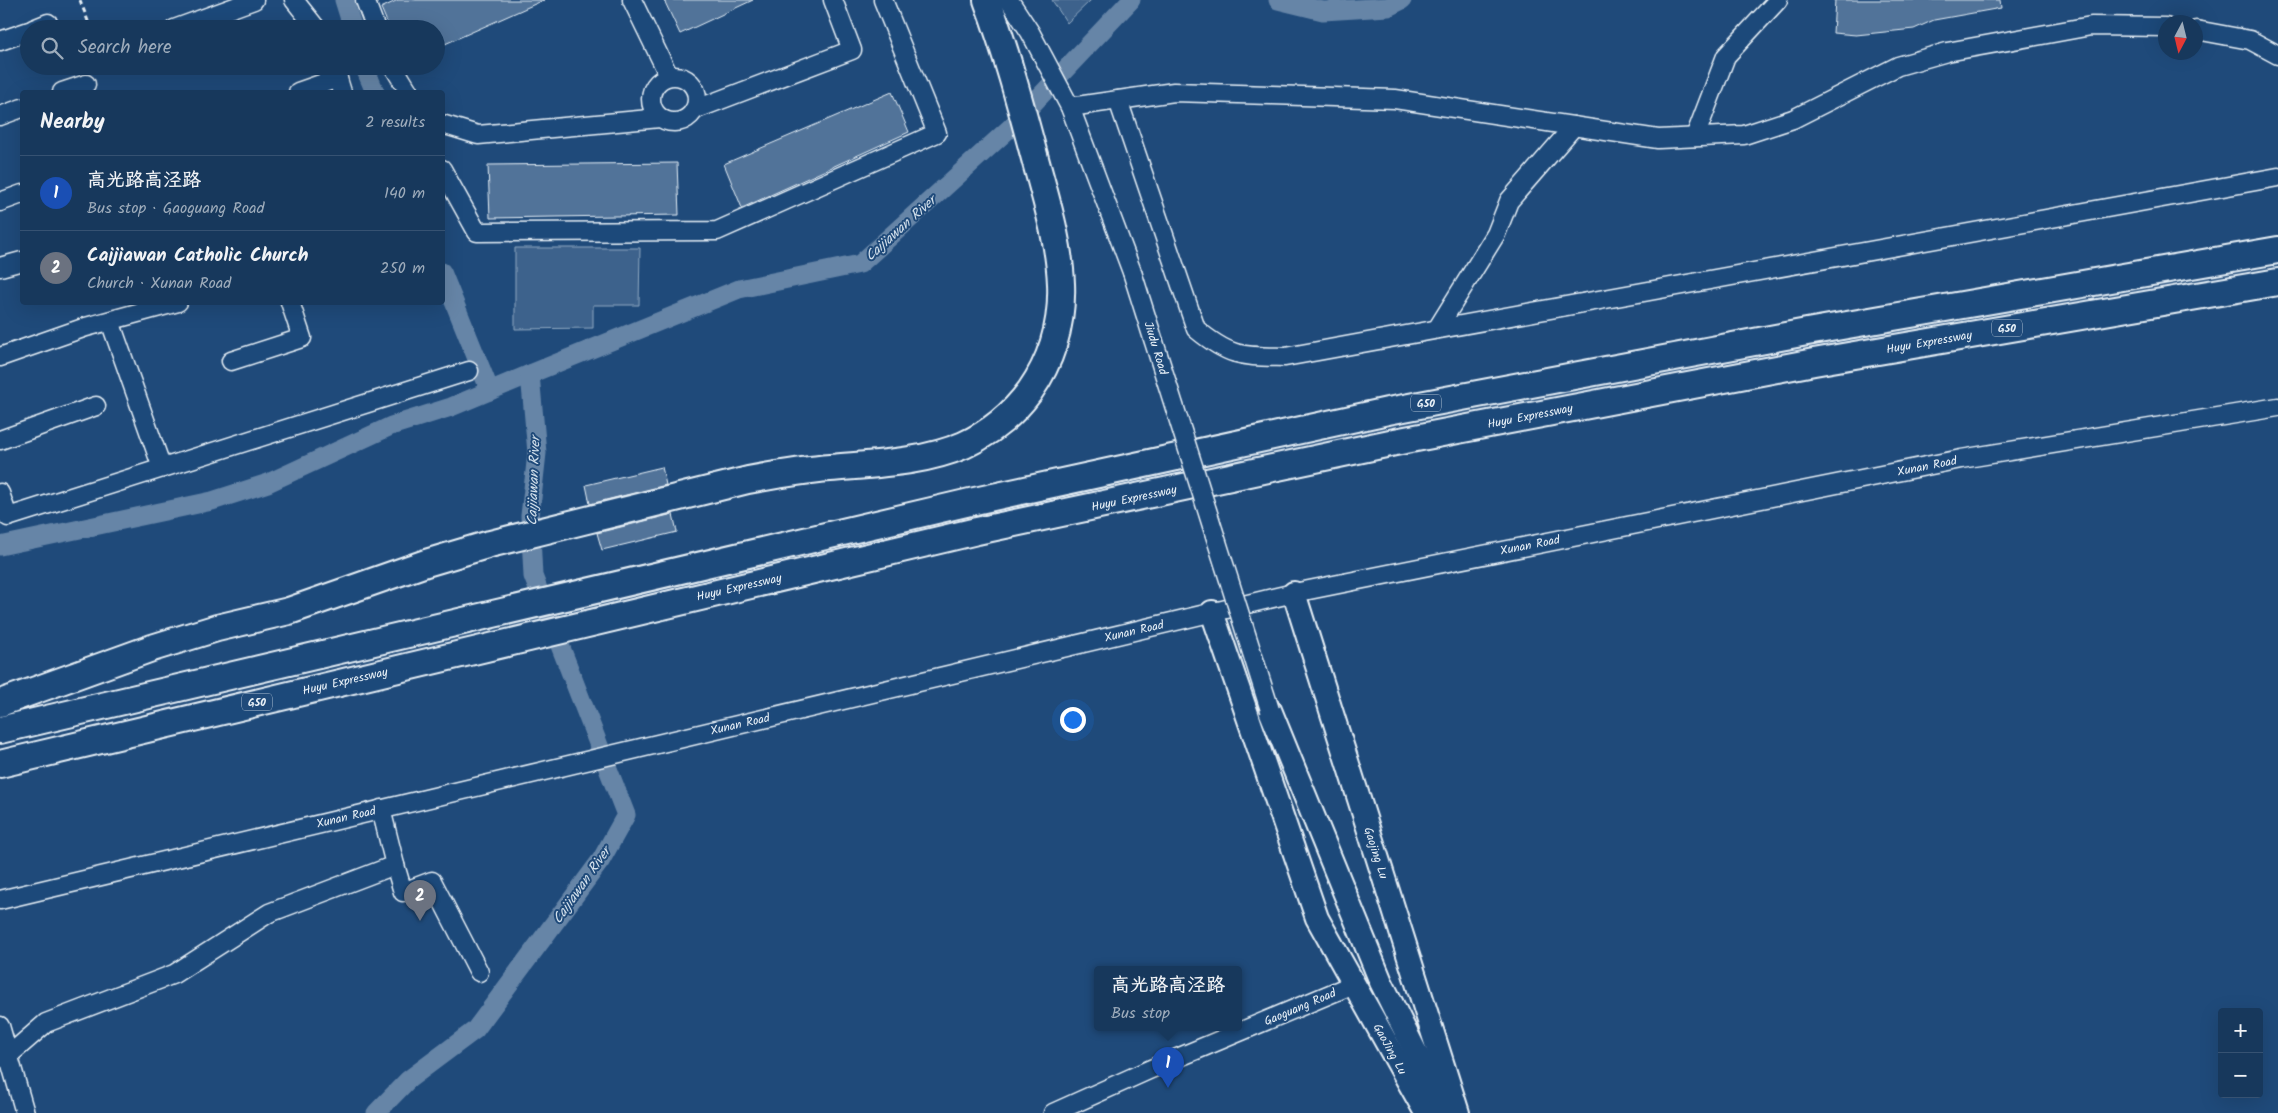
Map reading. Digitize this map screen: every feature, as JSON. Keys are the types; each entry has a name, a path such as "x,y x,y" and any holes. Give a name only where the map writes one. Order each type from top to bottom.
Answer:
{"highway":[{"path":"0,702 152,648 217,628 289,611 426,563 490,544 748,480 790,473 876,465 933,455 964,445 992,430 1020,405 1043,372 1058,335 1062,297 1058,252 1038,168 1014,82 987,0"},
{"name":"G50","path":"0,730 970,502 1388,411 1797,334 2278,250"},
{"name":"Huyu Expressway","path":"0,764 1006,525 1395,442 1736,377 2274,287"},
{"path":"0,725 238,669 498,612"}],"main road":[{"name":"Gaojing Lu","path":"1294,593 1458,1113"},
{"name":"GaoJing Lu","path":"1212,612 1318,918 1426,1113"},
{"name":"Gaojing Lu","path":"1270,710 1381,982 1446,1113"}],"street":[{"path":"199,20 254,0"},
{"path":"294,0 309,20"},
{"path":"365,0 373,20"},
{"path":"632,0 668,76"},
{"path":"694,110 697,95 694,88 683,78 668,76 656,84 650,98 655,112 660,118 667,121 683,120 694,110 852,50 833,0"},
{"path":"445,174 477,232 717,231 937,133 883,0"},
{"name":"Jiudu Road","path":"1009,0 1030,32 1070,107 1132,272 1270,710"},
{"path":"1695,137 1726,56 1778,0"},
{"path":"1070,107 1174,92 1395,99 1658,139 1744,135 1793,119 1898,66 1947,52 2091,26 2158,27"},
{"path":"2203,31 2250,40 2278,55"},
{"path":"0,41 20,33"},
{"path":"399,75 408,90"},
{"path":"304,90 338,79"},
{"path":"68,90 86,84"},
{"path":"1118,100 1196,330 1217,347 1244,356 1285,356 2278,177"},
{"path":"0,116 20,109"},
{"path":"445,125 478,135 660,118"},
{"path":"1436,329 1496,234 1509,201 1574,126"},
{"path":"0,202 20,195"},
{"path":"0,267 20,262"},
{"path":"0,357 110,321 167,305"},
{"path":"231,361 302,338 291,305"},
{"path":"110,321 162,468"},
{"path":"0,493 8,517 469,371"},
{"path":"0,440 96,406"},
{"name":"Xunan Road","path":"0,900 1294,593 1961,459 2278,407"},
{"path":"380,809 403,892 432,881 479,972"},
{"path":"4,1057 46,1023 174,974 269,913 395,865"},
{"name":"Gaoguang Road","path":"1053,1113 1354,984"},
{"path":"0,1026 4,1057 25,1113"}],"path":[{"path":"80,0 87,20"}],"shaded area":[{"path":"1052,0 1091,0 1067,23"},
{"path":"515,248 640,248 639,305 593,305 593,328 515,329"}],"building":[{"path":"398,0 544,0 445,44 445,20 386,20 381,8"},
{"path":"664,0 753,0 680,34"},
{"path":"1835,0 2000,0 2001,8 1934,20 1914,29 1856,35 1833,33"},
{"path":"892,92 909,132 742,208 724,164"},
{"path":"677,163 679,215 490,218 488,165"},
{"path":"662,467 666,485 590,504 586,485"},
{"path":"673,514 677,532 602,550 597,533"}],"waterway":[{"path":"344,0 350,20"},
{"name":"Caijiawan River","path":"376,1113 408,1080 475,1030 601,860 626,815 533,576 530,516 537,453 530,374 739,289 860,264 1011,127 1131,0"},
{"name":"Caijiawan River","path":"1278,0 1323,11 1388,7 1402,0"},
{"path":"368,75 374,90"},
{"path":"445,279 490,391"},
{"path":"0,546 212,501 268,483 391,426 451,407 530,374"}],"place":[{"name":"Caijiawan Catholic Church","path":"420,921"},
{"name":"高光路高泾路","path":"1168,1088"}]}
